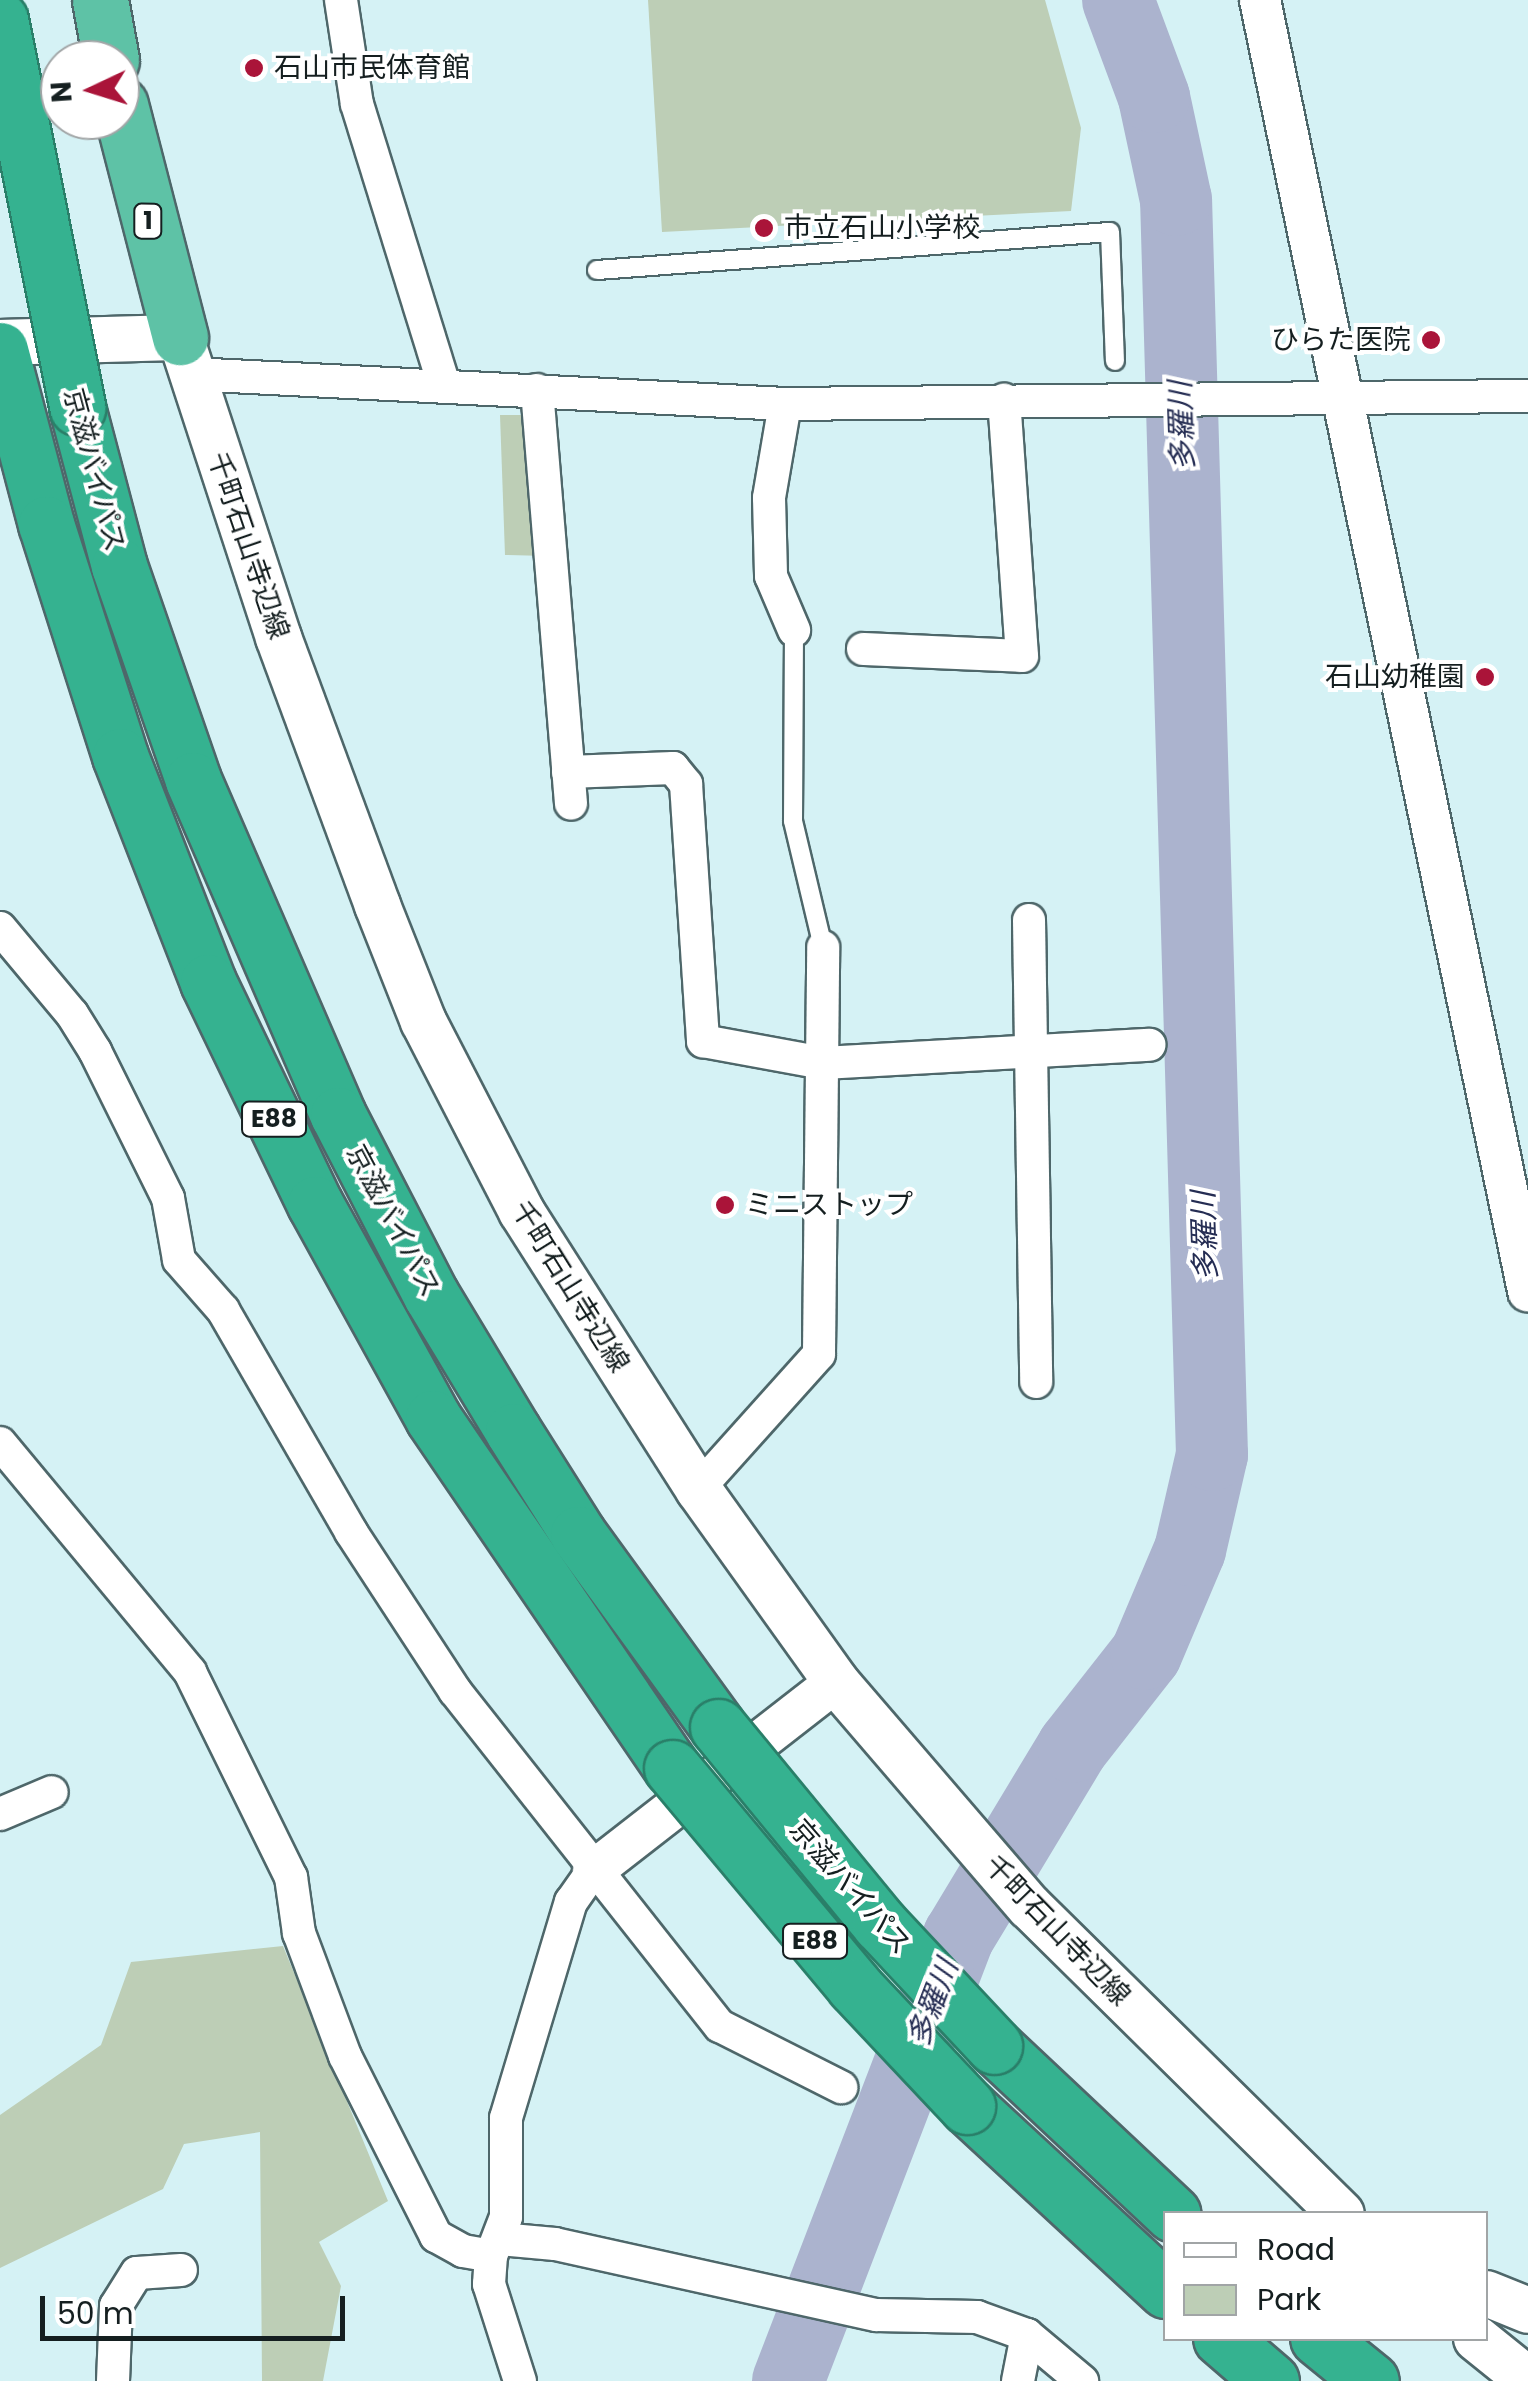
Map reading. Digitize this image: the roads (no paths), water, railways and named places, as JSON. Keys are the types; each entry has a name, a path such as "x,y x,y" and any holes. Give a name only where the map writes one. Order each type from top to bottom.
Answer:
{"highway":[{"path":"100,0 107,40"},
{"name":"京滋バイパス","path":"0,20 77,407 119,566 193,780 338,1115 431,1295 522,1446 718,1727 880,1924 994,2046 1170,2211"},
{"name":"1","path":"129,140 185,356"},
{"name":"京滋バイパス","path":"0,346 13,404 120,756 208,982 315,1204 433,1418 672,1768 854,1986 967,2106 1163,2287"},
{"path":"1224,2341 1271,2381"},
{"path":"1322,2341 1371,2381"}],"main road":[{"path":"0,346 185,356"},
{"name":"千町石山寺辺線","path":"185,356 278,637 423,1021 521,1211 698,1489 836,1682 1030,1906 1338,2211"},
{"path":"1298,2172 1357,2211"},
{"path":"1488,2294 1528,2310"},
{"path":"1480,2341 1528,2380"}],"street":[{"path":"342,0 357,104 444,385"},
{"path":"1260,0 1528,1290"},
{"path":"185,356 444,385 786,404 1528,396"},
{"path":"537,390 570,788 673,768 686,784 703,1041 823,1064 1150,1044"},
{"path":"862,649 1022,656 1004,400"},
{"path":"786,404 769,498 771,576 794,630"},
{"path":"1028,920 1036,1382"},
{"path":"0,928 95,1051 168,1198 179,1260 223,1310 351,1532 455,1691 593,1871 720,2026 840,2088"},
{"path":"698,1489 818,1354 824,948"},
{"path":"0,1442 190,1672 291,1877 299,1933 346,2056 436,2236 463,2251 555,2244 859,2312 977,2317 1027,2334 1082,2381"},
{"path":"520,2381 489,2284 506,2118 571,1902 593,1871 836,1682"},
{"path":"0,1814 52,1792"},
{"path":"113,2381 116,2306 136,2274 180,2270"},
{"path":"1018,2381 1027,2334"}],"lane":[{"path":"597,270 1110,232 1115,361"},
{"path":"794,630 794,820 824,948"}],"waterway":[{"name":"多羅川","path":"788,2381 959,1936 1073,1747 1146,1654 1190,1550 1212,1455 1176,200 1154,97 1118,0"}],"place":[{"name":"石山市民体育館","path":"254,68"},
{"name":"市立石山小学校","path":"764,228"},
{"name":"ひらた医院","path":"1431,340"},
{"name":"石山幼稚園","path":"1485,677"},
{"name":"ミニストップ","path":"725,1205"}]}
